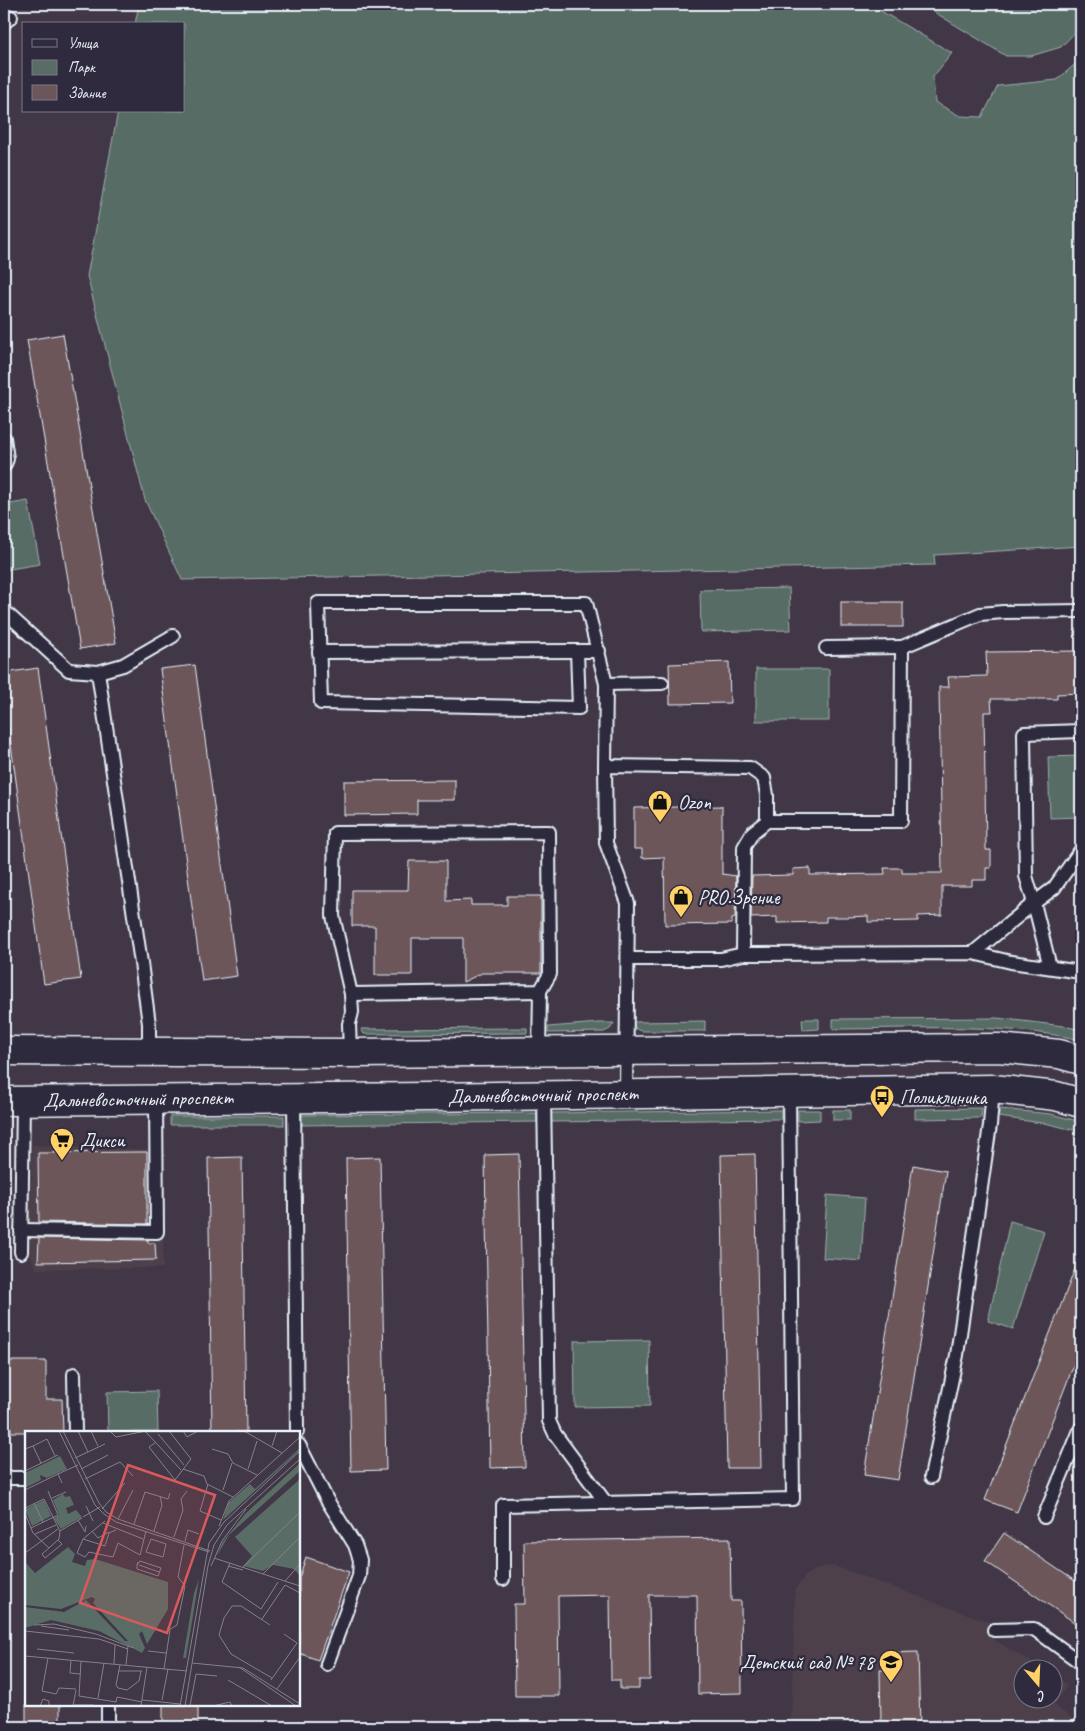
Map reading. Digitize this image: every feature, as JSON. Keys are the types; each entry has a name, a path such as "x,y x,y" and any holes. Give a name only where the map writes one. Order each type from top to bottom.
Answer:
{"street":[{"path":"4,1051 350,1053 998,1048 1059,1054 1081,1060"},
{"name":"Дальневосточный проспект","path":"14,1101 993,1090 1056,1096 1081,1102"}],"lane":[{"path":"4,438 7,459 4,466"},
{"path":"577,651 579,708 321,703 318,603 586,603 606,684 606,843 628,903 626,1094"},
{"path":"4,611 69,670 98,672 123,664 173,636"},
{"path":"826,648 902,647 980,614 1081,611"},
{"path":"743,954 744,848 753,832 767,821 901,822 902,647"},
{"path":"319,652 599,651"},
{"path":"98,672 141,963 149,1024 148,1052"},
{"path":"606,684 662,683"},
{"path":"1050,967 1026,876 1024,732 1081,731"},
{"path":"606,766 750,768 764,778 767,795 767,821"},
{"path":"350,1053 351,994 334,916 335,833 549,832 550,974 540,991 539,1051"},
{"path":"973,953 1054,888 1081,850"},
{"path":"628,959 721,959 743,954 973,953 1011,962 1081,972"},
{"path":"351,994 540,991"},
{"path":"932,1477 957,1356 990,1125 993,1090"},
{"path":"503,1579 503,1505 793,1499 789,1091"},
{"path":"544,1095 549,1421 554,1434 606,1503"},
{"path":"294,1097 297,1431"},
{"path":"21,1230 157,1232 156,1099"},
{"path":"14,1101 21,1252"},
{"path":"74,1374 75,1431"},
{"path":"1044,1517 1081,1428"},
{"path":"300,1446 327,1500 355,1545 360,1560 358,1576 327,1664"},
{"path":"4,1478 25,1478"},
{"path":"994,1630 1034,1629 1081,1663"},
{"path":"108,1706 108,1727"}],"shaded area":[{"path":"32,1145 164,1150 163,1268 36,1269 29,1252"},
{"name":"Детский сад № 78","path":"834,1566 995,1624 993,1639 1024,1658 1012,1658 1012,1708 1058,1708 1081,1725 1081,1727 791,1727 795,1589 806,1575 820,1567"},
{"name":"Детский сад № 78","path":"1062,1681 1068,1685 1062,1694"}],"green space":[{"path":"139,4 869,4 952,53 933,77 935,102 960,116 982,117 998,86 1057,80 1081,59 1081,546 934,555 935,565 182,580 145,500 87,276 118,112 185,112 185,22 135,22"},
{"path":"921,4 1081,4 1081,26 1061,47 1031,56 1006,56"},
{"path":"28,501 40,564 4,570 4,505"},
{"path":"789,588 791,630 701,632 700,590"},
{"path":"756,669 829,669 829,721 756,721"},
{"path":"1081,756 1081,817 1050,818 1048,757"},
{"path":"997,1018 1064,1026 1081,1030 1081,1040 1050,1034 989,1029 833,1029 833,1019"},
{"path":"802,1019 819,1019 819,1029 803,1030"},
{"path":"705,1021 705,1031 641,1031 636,1029 633,1022"},
{"path":"614,1023 610,1029 604,1032 548,1033 548,1027"},
{"path":"527,1028 527,1033 364,1034 361,1029"},
{"path":"982,1108 981,1118 915,1119 915,1109"},
{"path":"1000,1109 1051,1114 1081,1122 1081,1132 1049,1124 998,1117"},
{"path":"781,1110 781,1119 551,1122 551,1113"},
{"path":"798,1110 820,1110 820,1120 798,1121"},
{"path":"833,1110 850,1110 850,1120 833,1120"},
{"path":"537,1113 537,1122 302,1125 302,1115"},
{"path":"170,1116 284,1116 284,1125 170,1125"},
{"path":"827,1195 865,1198 861,1261 823,1258"},
{"path":"1010,1221 1044,1231 1013,1329 988,1321"},
{"path":"649,1340 650,1406 575,1407 574,1341"},
{"path":"157,1391 158,1431 108,1431 107,1392"}],"building":[{"path":"63,334 116,643 80,649 27,340"},
{"path":"841,602 903,602 903,627 841,627"},
{"path":"1081,651 1081,693 1057,694 1057,699 991,699 992,712 984,712 986,850 991,850 991,868 986,868 986,880 972,880 972,886 942,886 942,915 918,916 918,921 868,922 868,916 826,917 826,922 777,923 777,917 751,918 752,876 793,875 793,869 810,868 810,875 885,874 884,868 902,868 902,873 942,873 939,687 949,687 948,677 987,676 986,652"},
{"path":"729,662 730,703 670,704 669,664"},
{"path":"195,665 237,976 202,981 160,669"},
{"path":"38,668 81,979 44,984 4,694 4,673"},
{"path":"455,780 455,800 417,800 417,814 344,815 344,781"},
{"path":"722,806 722,874 736,876 735,918 732,919 732,924 665,925 664,857 642,858 642,849 634,849 634,808"},
{"path":"409,861 446,861 446,901 471,900 471,905 507,905 507,896 541,896 541,973 482,973 463,982 463,938 412,938 412,975 375,975 375,926 352,926 352,890 408,890"},
{"path":"147,1152 147,1224 39,1222 38,1153"},
{"path":"519,1154 525,1467 490,1468 485,1155"},
{"path":"755,1154 761,1468 727,1468 721,1155"},
{"path":"242,1157 246,1431 212,1431 208,1158"},
{"path":"380,1157 386,1470 351,1471 346,1158"},
{"path":"913,1165 946,1171 898,1480 864,1475"},
{"path":"39,1238 148,1240 148,1243 155,1243 156,1260 38,1262"},
{"path":"1080,1256 1081,1346 1017,1512 985,1500"},
{"path":"7,1361 46,1361 46,1399 62,1399 63,1431 11,1432 10,1417 7,1417"},
{"path":"1004,1533 1081,1585 1081,1627 985,1561"},
{"path":"730,1538 731,1601 741,1601 742,1693 698,1694 697,1595 649,1595 650,1680 639,1680 639,1689 620,1689 620,1680 611,1680 610,1595 558,1596 559,1696 515,1696 514,1604 525,1604 524,1541"},
{"path":"306,1557 349,1572 318,1660 300,1653 300,1575"},
{"path":"918,1652 920,1727 888,1727 887,1721 881,1721 880,1670 886,1670 886,1653"},
{"path":"26,1706 60,1706 60,1727 26,1727"},
{"path":"163,1706 198,1706 198,1727 163,1727"}],"place":[{"name":"Ozon","path":"660,823"},
{"name":"PRO.Зрение","path":"681,918"},
{"name":"Поликлиника","path":"882,1118"},
{"name":"Дикси","path":"62,1161"},
{"name":"Детский сад № 78","path":"891,1683"}]}
